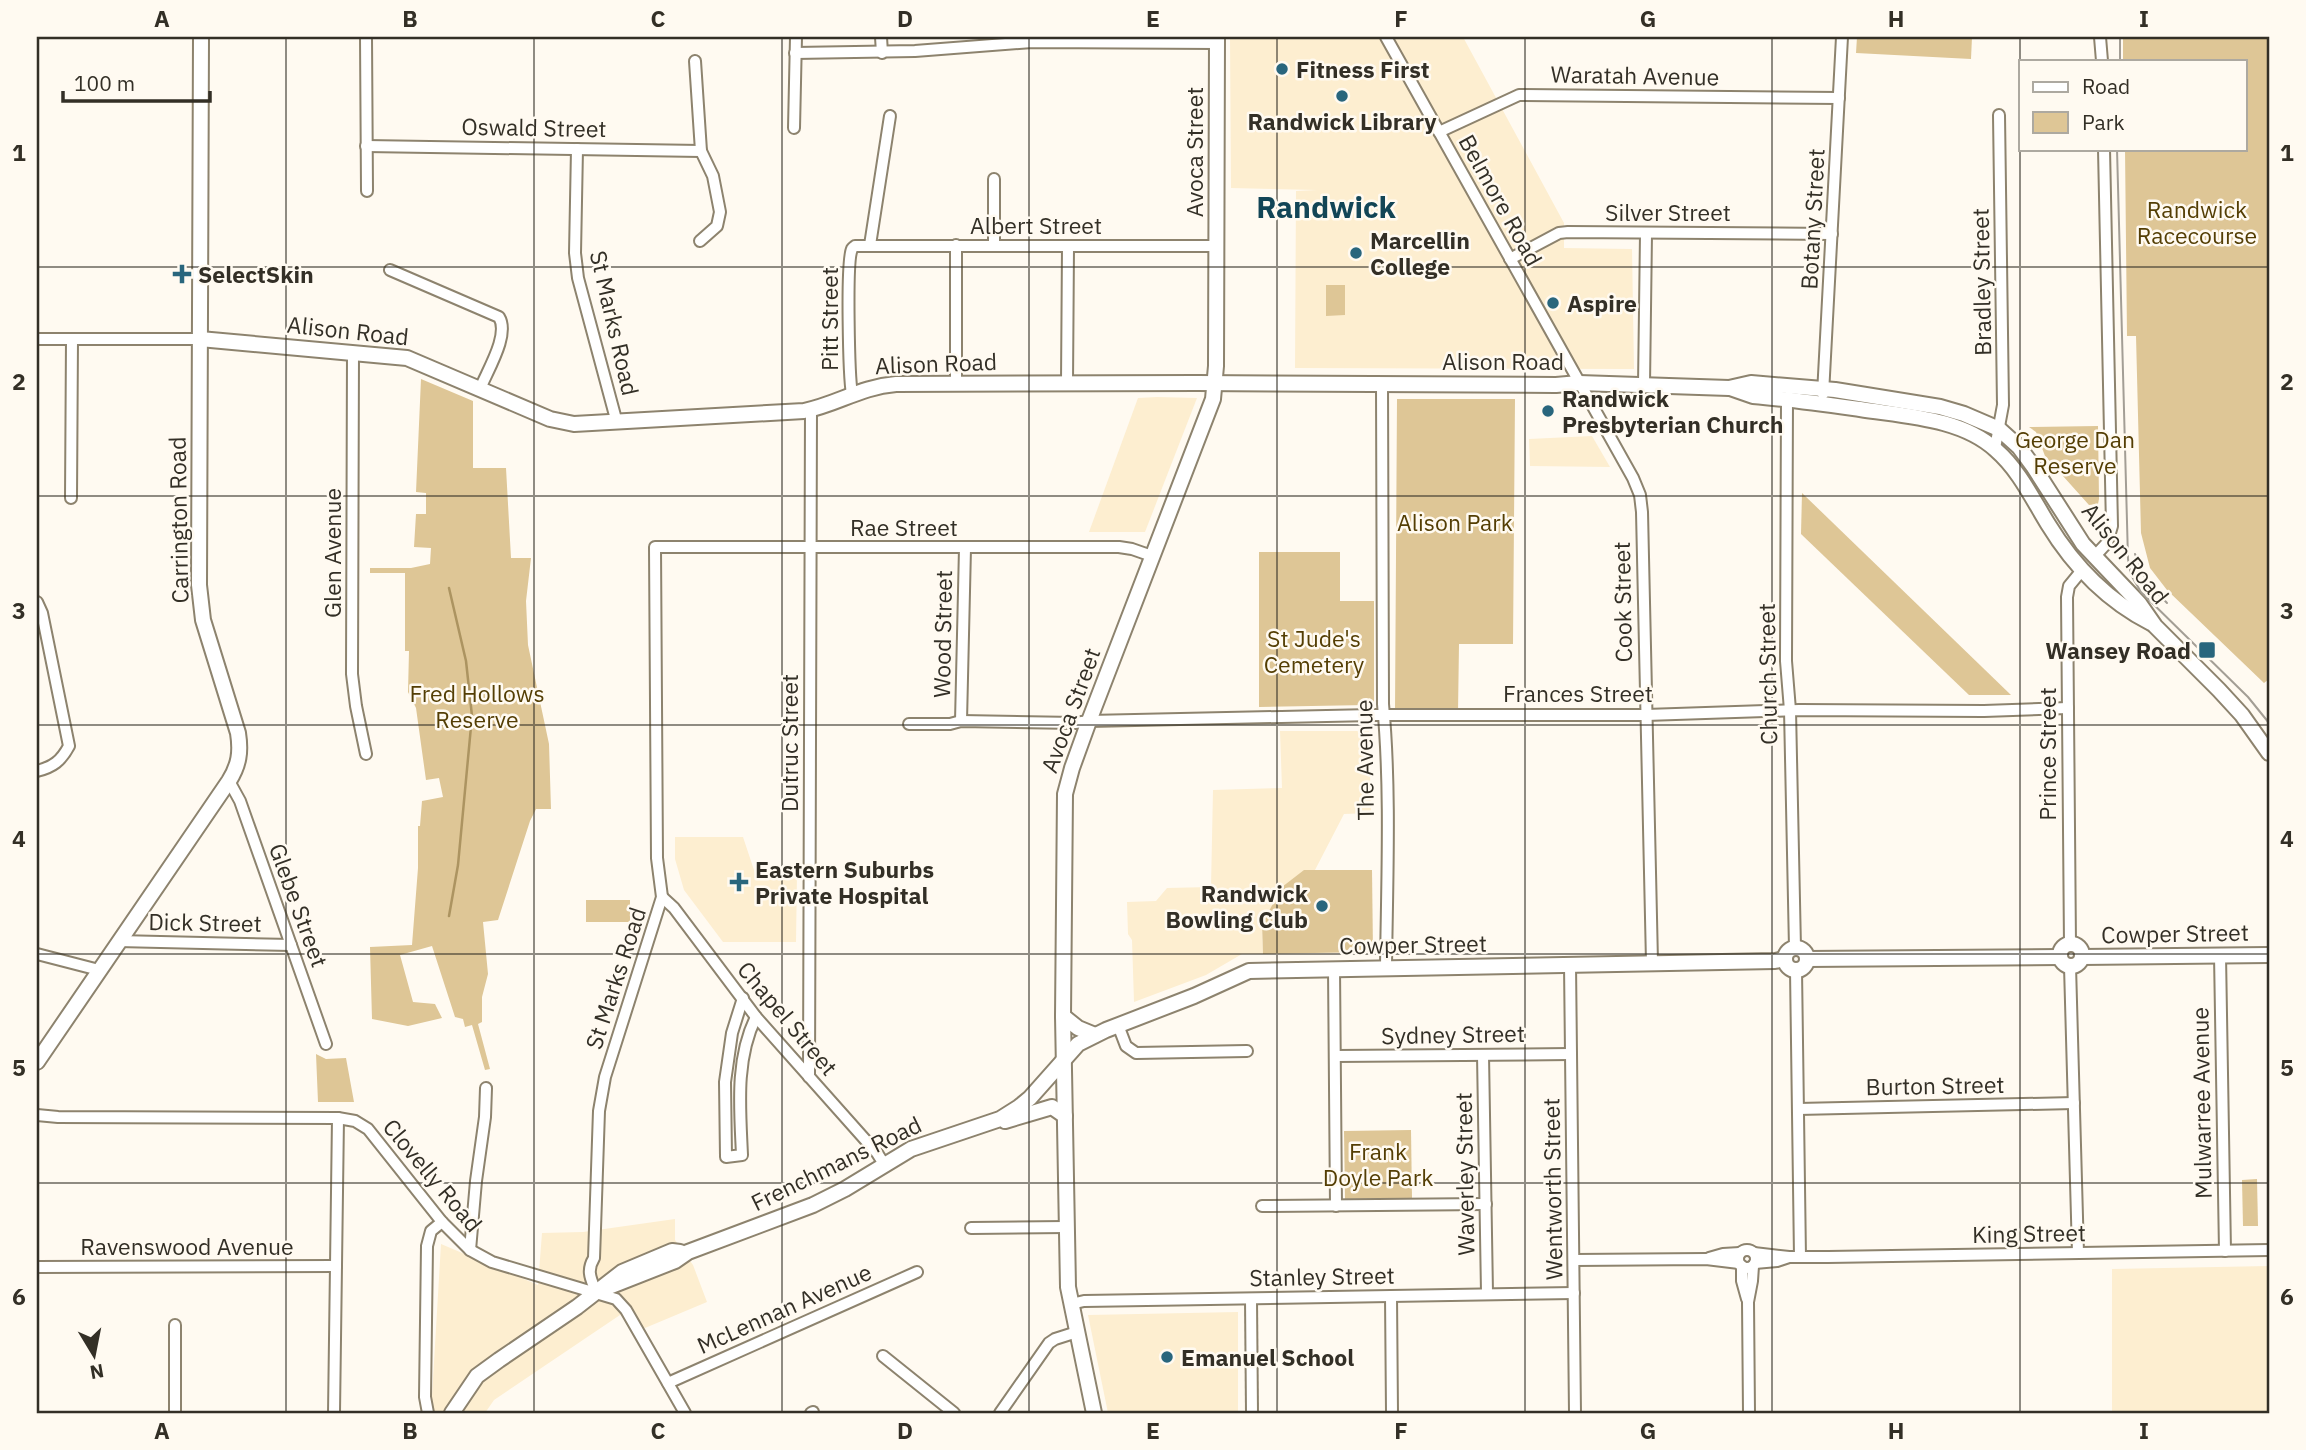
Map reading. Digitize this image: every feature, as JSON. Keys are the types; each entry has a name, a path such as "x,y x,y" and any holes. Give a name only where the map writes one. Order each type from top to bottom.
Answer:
{"main road":[{"name":"Carrington Road","path":"37,1062 229,781 239,761 240,742 203,620 199,585 201,37"},
{"name":"Avoca Street","path":"1094,1413 1071,1304 1066,1227 1063,1016 1065,794 1089,721 1213,399 1217,40"},
{"name":"Alison Road","path":"200,339 397,356 416,360 561,422 585,425 811,409 880,385 957,383 1579,383 1729,388 1751,383 1824,388 1940,407 1998,429 2019,447 2080,541 2139,603 2155,626 2234,706 2269,753"},
{"name":"Alison Road","path":"1729,388 1754,396 1916,417 1952,426 1980,438 2013,466 2049,526 2099,587 2131,613 2155,626"},
{"path":"2083,569 2094,557"},
{"path":"2070,944 2079,948 2071,960"},
{"path":"1790,954 1803,951 1802,965"},
{"name":"Cowper Street","path":"1064,1059 1079,1044 1095,1035 1255,970 1775,961 1790,954"},
{"name":"Cowper Street","path":"1802,965 2269,955"},
{"path":"1063,1016 1078,1028 1095,1035"},
{"name":"Frenchmans Road","path":"456,1412 477,1376 596,1292 675,1261 688,1252 813,1205 911,1149 1000,1119 1019,1107 1064,1059"},
{"path":"983,1125 1021,1118 1052,1107 1065,1116"}],"street":[{"path":"366,37 367,191"},
{"path":"794,128 796,37"},
{"path":"881,37 882,53"},
{"name":"Belmore Road","path":"1386,37 1579,383"},
{"name":"Botany Street","path":"1823,404 1842,37"},
{"path":"2100,37 2102,60"},
{"path":"795,53 882,53 1032,43 1217,40"},
{"path":"695,61 701,151 713,176 720,212 717,226 700,241"},
{"name":"Waratah Avenue","path":"1439,132 1519,95 1839,98"},
{"name":"Bradley Street","path":"1995,448 2003,405 1999,115"},
{"path":"870,245 891,116"},
{"name":"Oswald Street","path":"366,146 701,151"},
{"name":"St Marks Road","path":"577,149 575,253 578,278 617,423"},
{"path":"2094,557 2106,543 2112,529 2104,150"},
{"path":"994,179 994,246"},
{"name":"Silver Street","path":"1510,259 1559,233 1832,234"},
{"path":"1644,385 1646,234"},
{"path":"956,245 957,383"},
{"name":"Albert Street","path":"855,246 1216,246"},
{"name":"Pitt Street","path":"852,394 849,372 850,274 851,252 855,246"},
{"path":"1067,383 1068,247"},
{"path":"390,270 499,317 502,337 480,389"},
{"name":"Alison Road","path":"37,339 200,339"},
{"path":"71,498 72,339"},
{"name":"Glen Avenue","path":"353,352 352,674 366,754"},
{"name":"Cook Street","path":"1579,383 1635,483 1641,501 1652,962"},
{"name":"The Avenue","path":"1382,384 1386,967"},
{"name":"Church Street","path":"1787,399 1786,661 1790,710 1790,954"},
{"name":"Dutruc Street","path":"809,1077 811,409"},
{"name":"St Marks Road","path":"596,1292 589,1273 594,1258 599,1111 605,1077 662,897 657,858 655,547"},
{"name":"Rae Street","path":"655,547 1119,547 1152,556"},
{"name":"Wood Street","path":"961,721 965,548"},
{"name":"Prince Street","path":"2070,944 2067,595 2070,584 2083,569"},
{"path":"37,602 42,613 69,746 62,758 50,767 37,771"},
{"name":"Frances Street","path":"909,724 950,724 961,721 1075,723 1384,716 2068,708"},
{"name":"Glebe Street","path":"229,781 239,800 327,1044"},
{"name":"Chapel Street","path":"662,897 674,908 756,1017 884,1164"},
{"name":"Dick Street","path":"118,941 291,945"},
{"path":"37,954 99,970"},
{"name":"Mulwarree Avenue","path":"2220,955 2225,1251"},
{"path":"2071,960 2078,1253"},
{"name":"Wentworth Street","path":"1570,964 1575,1413"},
{"path":"1795,1257 1802,965"},
{"path":"1334,968 1336,1206"},
{"path":"743,998 732,1033 725,1082 726,1157 742,1155 742,1060 750,1028 756,1017"},
{"path":"1118,1025 1126,1046 1136,1053 1247,1051"},
{"name":"Sydney Street","path":"1336,1056 1571,1054"},
{"name":"Waverley Street","path":"1483,1055 1487,1293"},
{"path":"470,1251 486,1088"},
{"name":"Burton Street","path":"1798,1109 2074,1103"},
{"name":"Clovelly Road","path":"37,1115 338,1118 355,1121 368,1129 442,1222 470,1251 492,1262 616,1299 626,1310 685,1413"},
{"path":"334,1413 338,1118"},
{"path":"1262,1206 1486,1204"},
{"path":"428,1413 425,1397 426,1246 431,1231 442,1222"},
{"path":"971,1228 1066,1227"},
{"name":"King Street","path":"1574,1260 1777,1261 1795,1257 2269,1250"},
{"path":"1747,1261 1752,1281 1748,1302 1749,1413"},
{"name":"Ravenswood Avenue","path":"37,1266 336,1266"},
{"name":"McLennan Avenue","path":"668,1382 917,1272"},
{"name":"Stanley Street","path":"1071,1304 1084,1301 1574,1293"},
{"path":"1391,1296 1392,1413"},
{"path":"1251,1299 1252,1413"},
{"path":"175,1325 175,1413"},
{"path":"1000,1413 1049,1343 1077,1332"},
{"path":"883,1356 954,1413"}],"shaded area":[{"path":"1230,37 1463,37 1564,223 1564,248 1632,249 1634,369 1295,368 1296,191 1317,190 1231,188"},
{"path":"1138,398 1197,398 1145,532 1089,532"},
{"path":"1592,436 1610,467 1530,466 1529,439"},
{"path":"1280,731 1369,731 1371,813 1344,814 1315,870 1304,871 1262,924 1263,954 1242,954 1206,975 1134,1002 1132,940 1128,934 1127,902 1156,901 1167,888 1211,887 1213,790 1282,788"},
{"name":"Eastern Suburbs Private Hospital","path":"675,837 743,837 755,873 797,874 796,942 723,942 684,890 675,859"},
{"path":"675,1219 675,1240 693,1265 707,1302 645,1328 620,1315 494,1400 485,1413 431,1413 441,1244 538,1285 542,1233 583,1232"},
{"path":"2269,1266 2269,1413 2112,1413 2112,1269"},
{"name":"Emanuel School","path":"1238,1312 1238,1413 1108,1413 1088,1315"}],"green space":[{"path":"1857,37 1972,37 1971,59 1856,53"},
{"name":"Randwick Racecourse","path":"2123,37 2269,37 2269,679 2264,683 2167,590 2150,568 2141,533 2136,336 2127,336 2125,150 2246,150 2246,60 2123,60"},
{"path":"1326,285 1345,285 1345,315 1326,316"},
{"name":"Fred Hollows Reserve","path":"421,379 473,401 473,468 506,468 511,558 531,558 526,601 528,645 549,744 551,809 536,809 498,920 483,922 488,974 482,997 482,1022 478,1024 490,1069 485,1070 472,1025 465,1027 463,1019 455,1017 432,946 400,955 413,1002 435,1004 442,1018 408,1026 372,1019 370,947 412,945 418,868 418,826 422,801 443,797 439,778 426,780 416,708 408,692 405,573 370,573 370,568 411,568 430,564 431,548 414,547 416,514 426,514 426,493 416,492"},
{"name":"Alison Park","path":"1397,399 1515,399 1513,644 1459,644 1458,712 1395,712"},
{"name":"George Dan Reserve","path":"2098,426 2099,499 2098,504 2089,505 2045,456 2036,432 2029,427"},
{"path":"1802,493 2011,695 1969,695 1801,534"},
{"name":"St Jude's Cemetery","path":"1259,552 1340,552 1340,601 1374,601 1374,703 1259,707"},
{"name":"Randwick Bowling Club","path":"1304,870 1372,870 1373,952 1263,954 1262,924 1282,887"},
{"path":"586,900 630,900 630,922 586,922"},
{"path":"316,1054 326,1059 346,1058 354,1102 318,1102"},
{"name":"Frank Doyle Park","path":"1411,1130 1412,1198 1345,1199 1344,1131"},
{"path":"2257,1179 2258,1226 2243,1226 2242,1180"}],"waterway":[{"path":"449,588 466,661 472,716 458,865 449,916"}],"tram line":[{"path":"2120,37 2120,60"},
{"path":"2117,150 2128,559 2131,575 2141,592 2248,697 2269,723"},
{"path":"2135,554 2147,582 2167,603"}],"place":[{"name":"Fitness First","path":"1282,69"},
{"name":"Randwick Library","path":"1342,96"},
{"name":"Marcellin College","path":"1356,253"},
{"name":"SelectSkin","path":"182,274"},
{"name":"Aspire","path":"1553,303"},
{"name":"Randwick Presbyterian Church","path":"1548,411"},
{"name":"Wansey Road","path":"2207,650"},
{"name":"Eastern Suburbs Private Hospital","path":"739,882"},
{"name":"Randwick Bowling Club","path":"1322,906"},
{"name":"Emanuel School","path":"1167,1357"}],"district":[{"name":"Randwick","path":"1326,206"}]}
